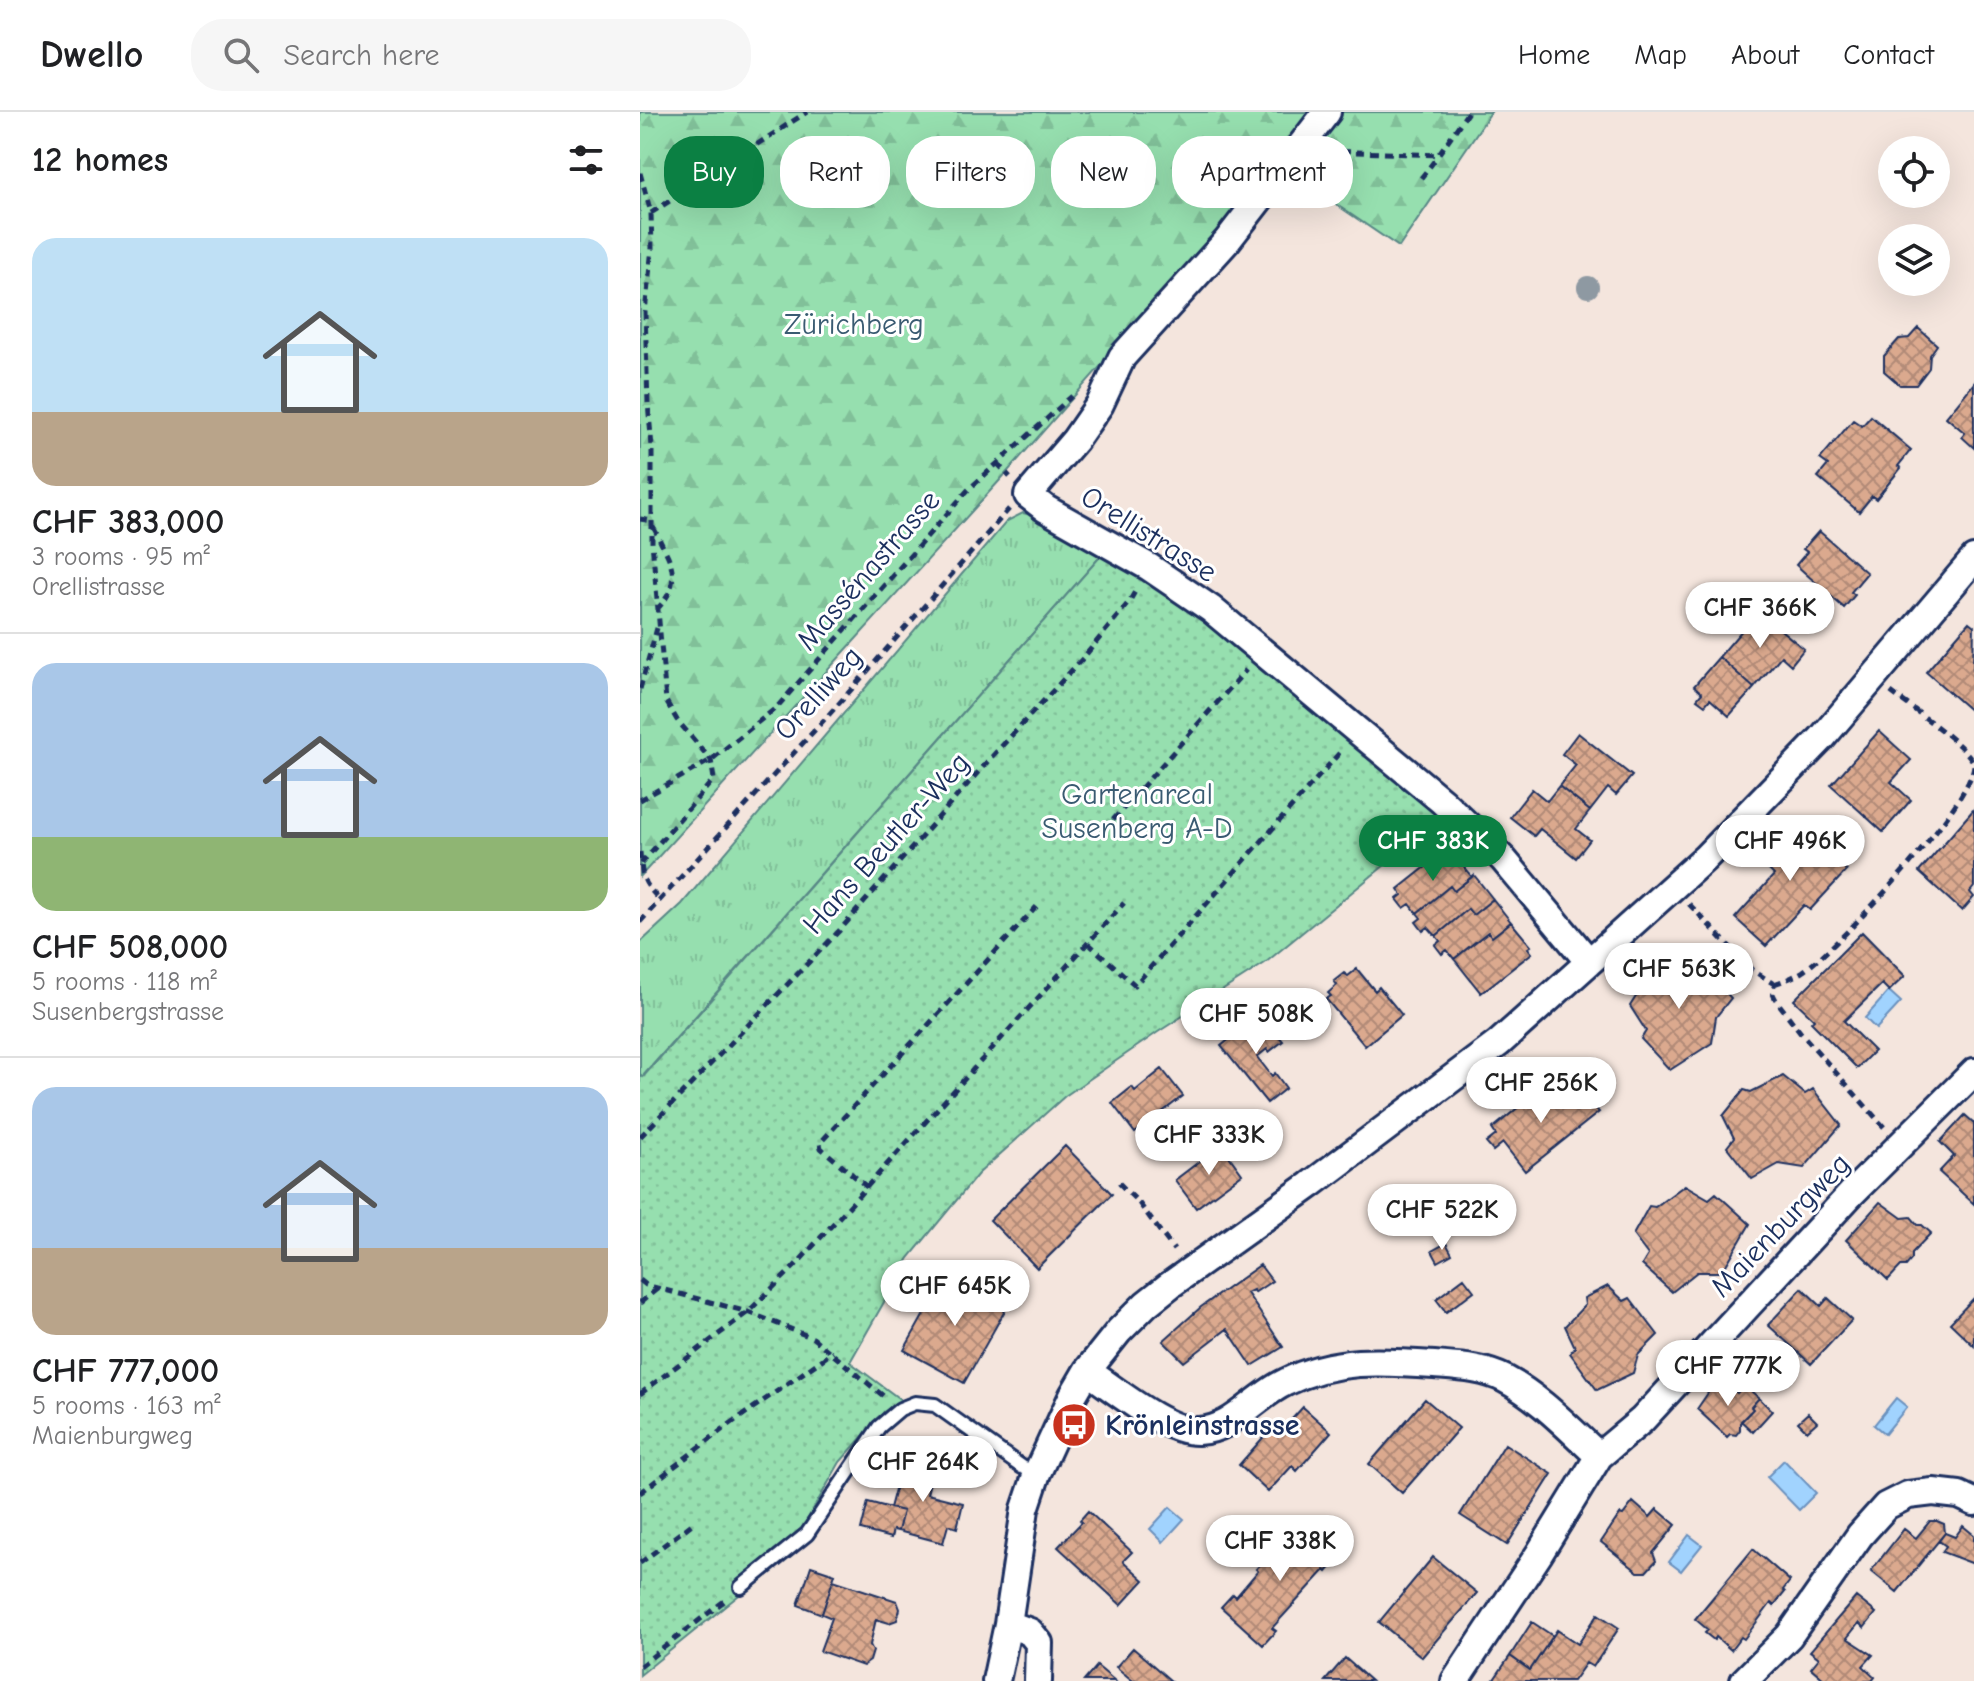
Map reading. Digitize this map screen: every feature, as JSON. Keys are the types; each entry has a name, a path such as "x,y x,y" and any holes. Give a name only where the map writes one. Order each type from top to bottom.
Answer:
{"street":[{"name":"Orellistrasse","path":"1308,136 1327,112"},
{"name":"Orellistrasse","path":"1252,208 1227,241 1122,357 1100,404 1075,440 1028,495 1046,509 1149,567 1211,609 1359,731 1442,801 1503,859 1589,962"},
{"path":"996,1681 1025,1509 1037,1473 1061,1417 1087,1371 1119,1331 1146,1304 1486,1052 1705,858 1822,738 1974,559"},
{"name":"Maienburgweg","path":"1599,1456 1642,1420 1819,1228 1974,1072"},
{"path":"1087,1371 1171,1425 1197,1431 1223,1426 1266,1393 1292,1379 1348,1363 1386,1361 1463,1368 1501,1377 1533,1397 1599,1456 1455,1681"},
{"path":"1744,1681 1789,1636 1860,1535 1886,1506 1908,1495 1933,1492 1959,1495 1974,1502"},
{"path":"1008,1624 1030,1632 1039,1643 1038,1681"}],"lane":[{"path":"741,1587 807,1534 879,1427 900,1409 915,1403 935,1405 1022,1467 1037,1473"}],"path":[{"path":"651,213 807,112"},
{"path":"1421,178 1468,112"},
{"path":"1353,153 1438,155"},
{"path":"640,173 651,213 652,248 645,312 652,447 652,524 666,701 677,720 711,760 714,779 640,864"},
{"name":"Massénastrasse","path":"640,800 711,760 777,707 968,490 1076,393"},
{"name":"Orelliweg","path":"640,922 843,699 1004,512 1028,495"},
{"path":"640,519 652,524 674,570 673,587 658,608"},
{"name":"Hans Beutler-Weg","path":"640,1137 839,931 1084,657 1129,602 1149,567"},
{"path":"640,689 659,621"},
{"path":"1113,820 1262,651"},
{"path":"1774,984 1804,971 1909,870 1973,784 1974,764 1964,749 1888,689"},
{"path":"1088,943 1135,985 1359,731"},
{"path":"640,852 640,874 646,887 661,901"},
{"path":"1685,900 1752,970 1774,984"},
{"path":"867,1187 821,1148 820,1143 1040,903"},
{"path":"640,1394 748,1312 867,1187 1124,903"},
{"path":"1774,984 1776,1000 1801,1033 1881,1126 1904,1142"},
{"path":"1119,1183 1139,1203 1179,1257"},
{"path":"640,1280 658,1288 748,1312 813,1338 900,1409"},
{"path":"640,1303 658,1288"},
{"path":"640,1493 723,1429 833,1352"},
{"path":"640,1563 696,1521"},
{"path":"640,1666 741,1587"}],"green space":[{"name":"Zürichberg","path":"640,112 1491,112 1399,247 1341,208 1353,208 1353,136 1172,136 1172,208 1240,208 1001,479 640,877"},
{"path":"1023,513 1044,518 1106,550 642,1077 640,943 682,904 1007,521"},
{"name":"Gartenareal Susenberg A-D","path":"1106,550 1164,584 1445,816 1265,963 1065,1096 978,1174 909,1258 850,1362 901,1400 885,1411 840,1462 803,1527 739,1582 744,1591 640,1675 640,1074 643,1077"}],"water":[{"path":"1889,991 1901,1002 1876,1029 1865,1018"},
{"path":"1896,1398 1907,1407 1885,1434 1874,1425"},
{"path":"1784,1460 1816,1493 1799,1510 1767,1477"},
{"path":"1170,1507 1184,1519 1163,1542 1150,1529"},
{"path":"1689,1535 1702,1545 1681,1571 1669,1562"}],"building":[{"path":"1918,328 1937,345 1930,355 1929,368 1916,385 1900,385 1884,371 1884,356 1899,339 1909,338"},
{"path":"1974,383 1974,448 1962,437 1965,433 1946,417"},
{"path":"1871,416 1911,450 1876,499 1872,496 1859,512 1818,477 1828,465 1820,459 1853,420 1862,426"},
{"path":"1819,531 1867,573 1851,592 1855,595 1844,608 1796,565 1807,552 1803,549"},
{"path":"1756,614 1769,625 1776,616 1785,625 1781,630 1804,649 1791,665 1781,656 1754,688 1719,657"},
{"path":"1969,622 1974,626 1972,712 1926,672"},
{"path":"1719,657 1754,688 1729,716 1710,699 1705,705 1697,699 1702,693 1694,686"},
{"path":"1879,731 1911,760 1891,782 1911,800 1883,832 1831,785"},
{"path":"1578,733 1632,776 1616,795 1608,788 1590,811 1559,786 1576,765 1562,754"},
{"path":"1559,786 1590,811 1576,829 1590,840 1576,858 1540,829 1534,836 1510,817 1532,789 1547,801"},
{"path":"1974,809 1974,887 1970,892 1974,897 1962,911 1919,872"},
{"path":"1794,823 1808,836 1811,832 1823,843 1820,846 1847,870 1810,910 1804,905 1766,946 1735,918 1774,875 1761,862 1774,848 1769,844 1778,834 1782,838"},
{"path":"1453,854 1472,877 1454,891 1450,886 1417,913 1410,904 1404,908 1397,899 1402,895 1398,889 1432,862 1436,867"},
{"path":"1474,875 1493,899 1473,915 1468,909 1436,936 1428,927 1423,931 1416,922 1421,918 1417,913 1450,886 1454,891"},
{"path":"1493,899 1511,922 1492,937 1488,932 1454,959 1447,950 1442,954 1435,945 1440,941 1436,936 1468,909 1473,915"},
{"path":"1511,922 1531,946 1528,948 1532,953 1481,993 1454,959 1488,932 1492,937"},
{"path":"1862,932 1905,976 1889,991 1882,984 1844,1021 1874,1051 1857,1068 1811,1022 1814,1019 1794,1000"},
{"path":"1673,958 1690,969 1698,963 1731,998 1716,1017 1712,1043 1670,1070 1641,1039 1646,1031 1630,1006 1644,984 1644,975"},
{"path":"1357,969 1375,991 1379,987 1402,1015 1365,1046 1326,999 1337,985 1334,981 1344,973 1348,976"},
{"path":"1261,1014 1283,1041 1257,1057 1286,1088 1267,1103 1221,1046"},
{"path":"1162,1069 1183,1096 1135,1133 1112,1103 1132,1087 1135,1091"},
{"path":"1783,1076 1805,1094 1813,1089 1841,1125 1804,1168 1779,1164 1752,1179 1727,1147 1734,1138 1723,1116 1744,1090 1751,1092"},
{"path":"1554,1078 1579,1109 1590,1101 1599,1112 1525,1171 1503,1143 1493,1151 1486,1143 1496,1135 1492,1129"},
{"path":"1965,1115 1974,1123 1974,1204 1939,1172 1954,1156 1940,1142"},
{"path":"1221,1145 1242,1174 1196,1208 1175,1180"},
{"path":"1065,1146 1112,1194 1037,1268 990,1220"},
{"path":"1685,1185 1709,1199 1716,1193 1750,1224 1722,1272 1697,1272 1672,1292 1642,1265 1648,1255 1633,1235 1649,1206 1655,1207"},
{"path":"1880,1202 1902,1218 1911,1217 1931,1233 1912,1253 1912,1259 1906,1266 1901,1266 1888,1280 1846,1240"},
{"path":"1446,1243 1452,1254 1438,1262 1432,1251"},
{"path":"1260,1265 1272,1281 1254,1293 1253,1290 1247,1293 1283,1347 1252,1366 1227,1329 1184,1362 1163,1341 1201,1307"},
{"path":"947,1273 1007,1307 964,1383 904,1350"},
{"path":"1464,1278 1474,1291 1446,1312 1436,1299"},
{"path":"1608,1286 1624,1301 1630,1298 1658,1335 1638,1355 1633,1373 1597,1390 1570,1353 1575,1347 1565,1326 1585,1305 1584,1298"},
{"path":"1802,1288 1821,1306 1828,1298 1852,1320 1811,1364 1768,1325"},
{"path":"1974,1298 1974,1346 1950,1323"},
{"path":"1724,1380 1737,1393 1744,1385 1759,1398 1740,1423 1736,1435 1727,1437 1697,1409 1710,1390 1715,1390"},
{"path":"1759,1398 1772,1411 1753,1432 1741,1421"},
{"path":"1425,1399 1459,1428 1402,1493 1369,1464"},
{"path":"1303,1407 1331,1432 1297,1471 1292,1466 1268,1492 1239,1465 1275,1424 1282,1430"},
{"path":"1808,1413 1817,1422 1807,1431 1798,1422"},
{"path":"1505,1444 1552,1474 1507,1545 1460,1515"},
{"path":"903,1459 934,1467 927,1494 963,1503 957,1528 948,1525 943,1543 898,1531 903,1511 890,1508"},
{"path":"868,1502 903,1511 898,1531 893,1530 891,1538 861,1530"},
{"path":"1633,1502 1650,1517 1657,1509 1676,1525 1653,1553 1656,1561 1646,1572 1638,1572 1601,1542 1620,1514 1623,1515"},
{"path":"1088,1511 1132,1552 1123,1561 1144,1580 1121,1605 1058,1547 1082,1522 1080,1520"},
{"path":"1297,1521 1314,1536 1323,1538 1322,1543 1339,1558 1272,1628 1276,1631 1263,1645 1221,1607 1233,1594 1236,1597 1258,1571 1256,1569 1263,1562 1266,1564 1289,1538 1285,1534"},
{"path":"1930,1521 1944,1524 1945,1533 1897,1592 1871,1571 1904,1529 1916,1538"},
{"path":"1963,1526 1974,1535 1974,1564 1942,1552 1946,1546 1939,1541 1945,1533 1955,1537"},
{"path":"1753,1549 1790,1581 1774,1606 1771,1603 1744,1639 1741,1637 1731,1650 1716,1637 1714,1640 1705,1633 1708,1630 1695,1619"},
{"path":"1433,1557 1477,1593 1422,1657 1379,1622"},
{"path":"811,1566 835,1574 822,1614 798,1605"},
{"path":"833,1580 897,1601 900,1609 897,1620 889,1623 876,1619 870,1645 873,1651 870,1661 863,1666 820,1651 832,1618 822,1614"},
{"path":"1856,1597 1876,1613 1864,1628 1859,1623 1847,1638 1873,1655 1863,1666 1875,1677 1872,1681 1826,1681 1811,1668 1819,1658 1810,1651"},
{"path":"1598,1614 1619,1628 1593,1667 1586,1663 1573,1681 1493,1681 1510,1656 1530,1670 1557,1630 1578,1644"},
{"path":"1532,1622 1553,1636 1530,1670 1510,1656"},
{"path":"1133,1648 1171,1681 1133,1681 1116,1667"},
{"path":"1345,1658 1371,1681 1325,1681"},
{"path":"1097,1666 1115,1681 1084,1681"}],"place":[{"name":"Krönleinstrasse","path":"1074,1425"}]}
